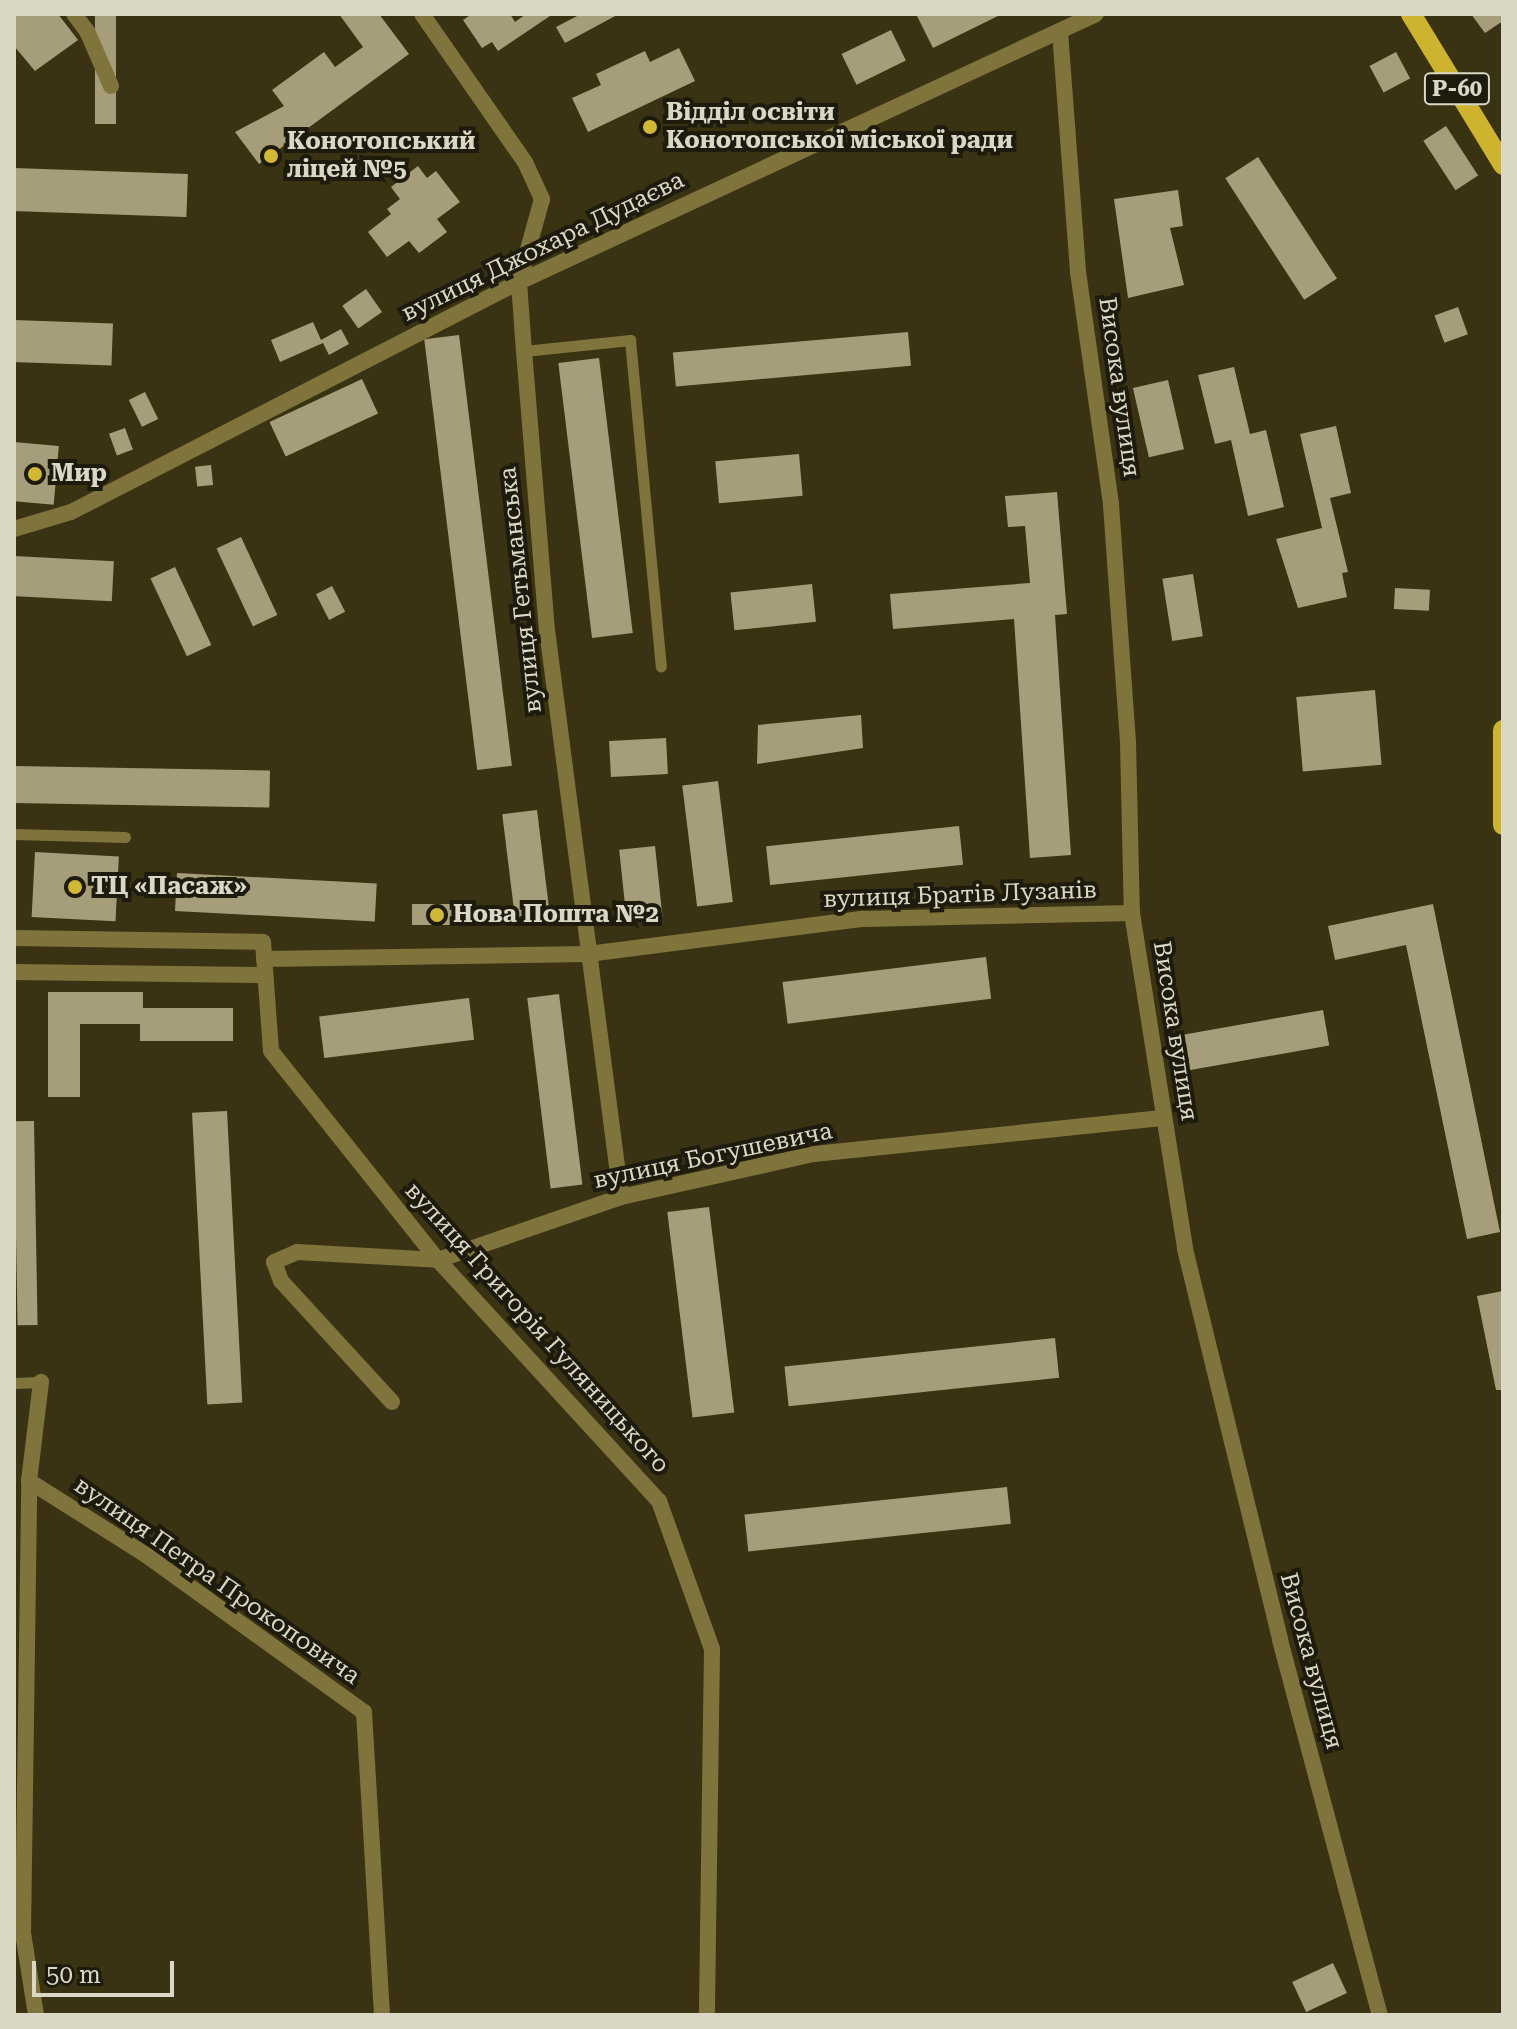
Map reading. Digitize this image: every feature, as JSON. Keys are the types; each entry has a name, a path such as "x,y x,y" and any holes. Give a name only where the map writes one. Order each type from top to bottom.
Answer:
{"main road":[{"name":"Р-60","path":"1411,14 1503,165"},
{"path":"1503,730 1503,825"}],"street":[{"path":"74,14 87,31 111,86"},
{"name":"вулиця Гетьманська","path":"422,14 525,162 542,199 519,282 524,351 547,630 621,1197"},
{"name":"вулиця Джохара Дудаєва","path":"14,529 71,512 519,282 1096,14"},
{"name":"Висока вулиця","path":"1060,32 1078,272 1111,505 1128,742 1132,913 1164,1118 1192,1279 1280,1640 1380,2015"},
{"name":"вулиця Братів Лузанів","path":"14,972 264,967 588,954 863,919 1132,913"},
{"name":"вулиця Григорія Гуляницького","path":"14,938 263,942 271,1051 438,1260 659,1501 712,1649 707,2015"},
{"name":"вулиця Богушевича","path":"392,1402 281,1281 274,1262 297,1252 438,1260 621,1197 814,1154 1164,1118"},
{"path":"36,2015 23,1933 29,1481 41,1382"},
{"name":"вулиця Петра Прокоповича","path":"29,1481 182,1581 364,1712 382,2015"}],"lane":[{"path":"524,351 630,340 661,667"},
{"path":"14,834 125,837"},
{"path":"14,1383 41,1382"}],"building":[{"path":"14,14 58,14 78,40 35,71 14,46"},
{"path":"95,14 116,14 116,124 95,124"},
{"path":"339,14 379,14 409,54 259,164 235,132 284,106 272,90 324,52 335,67 363,47"},
{"path":"472,14 510,14 515,22 526,14 553,14 498,51 492,42 482,48 463,20"},
{"path":"581,14 619,14 565,43 556,27"},
{"path":"916,14 1002,14 933,48"},
{"path":"1471,14 1503,14 1503,21 1485,33"},
{"path":"891,30 906,61 856,85 842,54"},
{"path":"679,48 695,81 588,132 572,98 601,85 596,74 645,51 650,62"},
{"path":"1396,52 1410,78 1384,93 1370,66"},
{"path":"1446,126 1478,175 1455,190 1423,141"},
{"path":"1258,157 1337,279 1304,300 1225,178"},
{"path":"418,166 427,178 436,171 460,202 437,219 447,232 419,253 409,241 387,257 368,232 391,214 387,209 400,199 391,187"},
{"path":"14,168 188,174 186,217 14,211"},
{"path":"1178,190 1183,226 1170,228 1184,285 1128,298 1114,199"},
{"path":"366,289 382,312 358,329 342,306"},
{"path":"1458,307 1468,334 1444,343 1435,316"},
{"path":"14,320 113,323 111,365 14,362"},
{"path":"313,322 321,340 341,329 349,344 329,355 323,343 280,362 271,340"},
{"path":"908,332 911,366 676,386 673,353"},
{"path":"459,335 512,766 477,770 424,339"},
{"path":"599,358 633,633 592,638 558,363"},
{"path":"1234,367 1250,434 1266,430 1284,507 1248,516 1231,440 1215,444 1198,375"},
{"path":"362,379 378,413 286,457 270,422"},
{"path":"1168,380 1184,449 1149,457 1133,388"},
{"path":"145,392 158,419 142,427 129,400"},
{"path":"1336,426 1351,493 1330,498 1348,572 1342,573 1347,597 1298,608 1276,539 1322,528 1300,434"},
{"path":"125,428 133,450 117,455 109,434"},
{"name":"Мир","path":"14,442 59,446 54,505 14,501"},
{"path":"799,454 803,496 719,503 715,461"},
{"path":"211,465 213,485 197,487 195,467"},
{"path":"1057,492 1067,614 1055,615 1071,855 1030,858 1014,619 893,629 890,594 1030,583 1025,526 1008,527 1005,496"},
{"path":"241,537 277,615 253,626 217,548"},
{"path":"14,556 114,561 112,601 14,596"},
{"path":"175,567 211,645 187,656 151,578"},
{"path":"1193,574 1203,636 1172,641 1162,579"},
{"path":"812,584 816,622 734,630 730,593"},
{"path":"332,586 345,612 329,620 316,594"},
{"path":"1395,588 1430,590 1429,611 1394,609"},
{"path":"1375,690 1382,765 1303,772 1296,697"},
{"path":"861,715 863,748 757,764 758,725"},
{"path":"666,738 668,774 611,777 609,741"},
{"path":"14,766 270,770 269,807 14,803"},
{"path":"718,781 733,902 697,906 682,785"},
{"path":"537,810 550,915 515,919 502,814"},
{"path":"959,826 963,865 770,885 766,846"},
{"path":"655,846 662,917 627,920 619,850"},
{"name":"ТЦ «Пасаж»","path":"35,852 119,856 115,921 32,917"},
{"path":"177,873 377,883 375,921 175,911"},
{"name":"Нова Пошта №2","path":"412,904 461,904 461,925 412,925"},
{"path":"1433,904 1500,1232 1467,1239 1406,945 1335,960 1328,926"},
{"path":"986,957 991,999 788,1024 783,982"},
{"path":"48,992 143,992 143,1008 233,1008 233,1041 140,1041 140,1024 80,1024 80,1097 48,1097"},
{"path":"559,994 582,1185 551,1188 527,998"},
{"path":"469,998 474,1040 324,1058 319,1016"},
{"path":"1323,1010 1329,1045 1183,1071 1177,1036"},
{"path":"227,1111 242,1403 207,1404 192,1113"},
{"path":"14,1121 34,1121 38,1325 18,1325"},
{"path":"709,1207 734,1412 693,1418 667,1212"},
{"path":"1503,1291 1503,1390 1496,1390 1477,1296"},
{"path":"1055,1338 1059,1378 789,1406 784,1366"},
{"path":"1007,1487 1011,1524 748,1551 744,1515"},
{"path":"1333,1963 1347,1993 1306,2012 1292,1982"}],"place":[{"name":"Відділ освіти Конотопської міської ради","path":"650,127"},
{"name":"Конотопський ліцей №5","path":"271,156"},
{"name":"Мир","path":"35,474"},
{"name":"ТЦ «Пасаж»","path":"75,887"},
{"name":"Нова Пошта №2","path":"437,915"}]}
